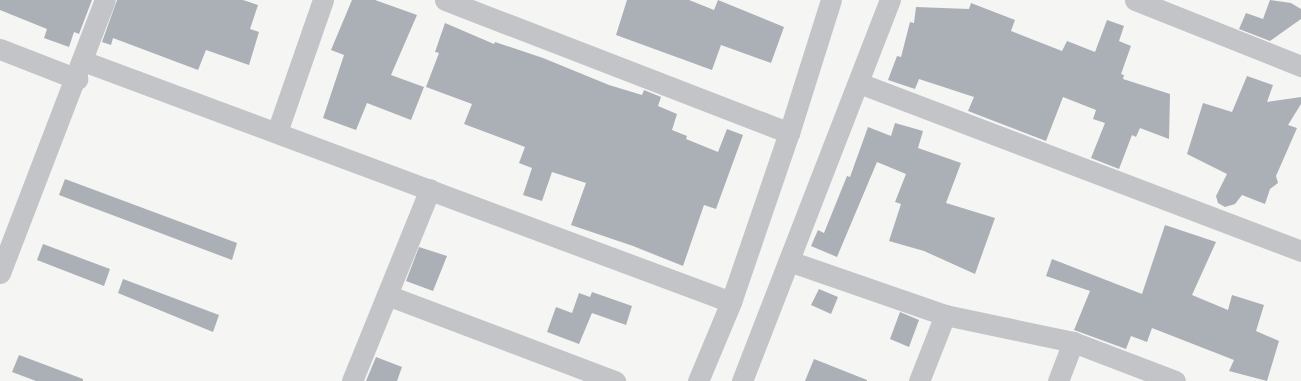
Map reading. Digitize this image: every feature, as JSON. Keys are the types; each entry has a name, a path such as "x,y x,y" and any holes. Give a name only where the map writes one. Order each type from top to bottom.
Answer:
{"street":[{"path":"0,273 80,70 105,0"},
{"path":"276,132 322,0"},
{"path":"445,0 789,133"},
{"path":"698,381 731,302 789,133 830,0"},
{"path":"742,381 890,0"},
{"path":"1135,0 1301,66"},
{"path":"0,49 80,70 276,132 731,302"},
{"path":"859,83 1301,251"},
{"path":"352,381 430,189"},
{"path":"789,261 945,315 1073,342 1175,381"},
{"path":"387,295 615,381"},
{"path":"919,381 945,315"},
{"path":"1058,381 1073,342"}],"building":[{"path":"0,0 92,0 79,34 74,32 69,47 44,38 47,29 0,10"},
{"path":"117,0 243,0 258,5 250,29 259,32 249,65 206,50 198,70 113,38 111,45 102,42"},
{"path":"352,0 375,0 417,15 391,75 424,87 411,120 367,103 356,130 323,118 344,55 331,50"},
{"path":"627,0 689,0 714,10 718,0 784,27 771,63 721,45 712,70 616,35"},
{"path":"1270,0 1291,3 1301,9 1301,19 1270,41 1239,29 1246,13 1263,19"},
{"path":"971,3 1015,20 1011,31 1062,51 1067,41 1095,52 1107,20 1124,26 1119,41 1131,46 1121,74 1124,75 1123,79 1170,94 1169,139 1140,128 1136,137 1132,135 1119,169 1091,158 1105,123 1093,119 1096,110 1063,97 1046,141 968,111 974,97 919,79 915,89 888,80 897,56 901,57 910,22 914,23 916,7 969,9"},
{"path":"445,23 494,44 495,42 543,58 609,85 642,95 644,90 661,97 658,106 677,114 672,130 687,136 686,139 718,152 727,129 743,135 716,209 704,205 683,266 633,246 571,225 586,183 552,172 542,201 523,195 532,168 519,163 525,147 464,124 472,104 426,87 439,53 435,52"},
{"path":"1247,76 1273,85 1267,102 1301,97 1301,104 1288,125 1297,128 1276,176 1278,183 1270,189 1265,204 1242,195 1235,204 1225,207 1218,203 1216,196 1227,174 1187,154 1203,103 1232,112"},
{"path":"895,123 923,131 918,148 961,163 946,203 995,218 975,274 924,251 889,241 901,204 895,202 906,174 877,162 837,257 811,246 818,230 824,233 847,176 850,177 868,127 891,136"},
{"path":"65,179 237,243 232,260 59,195"},
{"path":"1165,225 1216,242 1192,295 1228,310 1232,295 1264,305 1256,331 1279,341 1267,381 1229,371 1234,360 1152,328 1147,342 1131,336 1126,349 1074,330 1090,291 1046,276 1052,259 1142,294"},
{"path":"43,244 110,269 104,286 37,260"},
{"path":"419,247 447,256 433,291 406,281"},
{"path":"123,279 219,315 213,332 118,293"},
{"path":"819,289 838,297 831,314 811,305"},
{"path":"592,292 632,306 626,325 592,313 579,344 547,332 556,307 572,313 579,293 590,297"},
{"path":"900,312 919,320 909,347 890,339"},
{"path":"19,355 83,379 83,381 36,381 12,372"},
{"path":"376,357 402,367 397,381 366,381"},
{"path":"814,359 867,380 867,381 805,381"}]}
